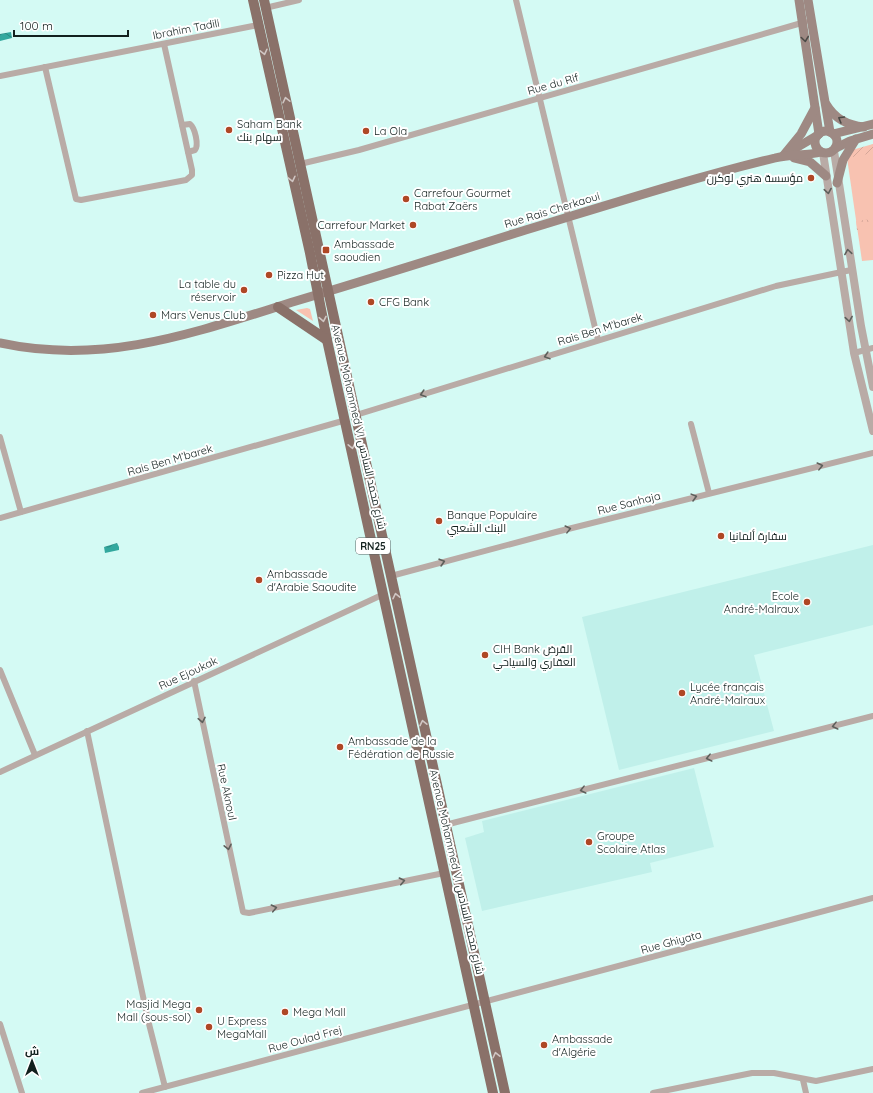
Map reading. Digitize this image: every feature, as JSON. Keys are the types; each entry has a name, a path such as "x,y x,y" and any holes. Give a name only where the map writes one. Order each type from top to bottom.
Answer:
{"main road":[{"name":"Avenue Mohammed VI شارع محمد السادس","path":"253,0 493,1093"},
{"path":"799,0 807,21 832,133 837,140 835,149"},
{"path":"808,0 807,21 815,108 819,134 816,144 822,152"},
{"name":"Avenue Mohammed VI شارع محمد السادس","path":"265,4 505,1093"},
{"path":"824,102 831,112 838,118 855,126 868,125"},
{"path":"783,156 801,134 815,108"},
{"path":"783,156 819,134 832,133 868,125"},
{"path":"783,156 822,152 835,149 856,139 873,134"},
{"path":"837,183 843,160 856,139"},
{"path":"783,156 810,162 826,176"},
{"name":"Rue Rais Cherkaoui","path":"0,343 25,348 63,351 102,350 133,347 168,339 329,292 390,271 722,172 783,156"},
{"path":"278,307 327,340"}],"street":[{"path":"265,4 299,0"},
{"path":"516,0 598,340"},
{"name":"Rue du Rif","path":"300,164 359,150 807,21"},
{"name":"Ibrahim Tadili","path":"0,76 258,25"},
{"path":"46,67 76,199 81,200 188,179 192,172 164,44"},
{"path":"182,125 190,124 192,126 197,146 195,150 188,152"},
{"path":"835,149 837,183 851,270 869,349 873,386"},
{"path":"822,152 854,353 873,431"},
{"name":"Rais Ben M’barek","path":"356,415 776,286 851,270"},
{"path":"854,353 869,349"},
{"name":"Rais Ben M’barek","path":"0,518 346,420"},
{"path":"691,424 709,493"},
{"path":"0,437 21,512"},
{"name":"Rue Sanhaja","path":"391,576 709,493 873,453"},
{"name":"Rue Ejoukak","path":"0,772 384,594"},
{"path":"0,670 35,755"},
{"name":"Rue Aknoul","path":"194,681 240,906 243,912 246,913 444,873"},
{"path":"445,825 873,716"},
{"path":"87,732 148,1020 165,1087"},
{"name":"Rue Ghiyata","path":"474,1004 873,898"},
{"name":"Rue Oulad Frej","path":"142,1093 474,1004"},
{"path":"0,1024 22,1093"},
{"path":"652,1093 752,1073 774,1073 803,1080 823,1080 873,1069"},
{"path":"803,1080 806,1093"}],"shaded area":[{"name":"Lycée français André-Malraux","path":"873,545 873,625 754,655 774,731 619,770 582,617"},
{"name":"Groupe Scolaire Atlas","path":"694,768 714,847 650,863 652,872 482,911 465,838 484,832 482,821"}],"green space":[{"path":"873,144 873,260 862,261 847,158"},
{"path":"873,144 873,153 847,158 852,150"},
{"path":"873,219 873,227 857,230 856,221"},
{"path":"307,308 310,309 313,321 296,310"}],"water":[{"path":"11,32 12,38 0,41 0,34"},
{"path":"117,543 119,550 105,553 104,547"}],"place":[{"name":"Saham Bank سهام بنك","path":"229,130"},
{"name":"La Ola","path":"366,131"},
{"name":"مؤسسة هنري لوكرن","path":"811,178"},
{"name":"Carrefour Gourmet Rabat Zaërs","path":"406,199"},
{"name":"Carrefour Market","path":"413,225"},
{"name":"Ambassade saoudien","path":"326,250"},
{"name":"Pizza Hut","path":"269,275"},
{"name":"La table du réservoir","path":"244,290"},
{"name":"CFG Bank","path":"371,302"},
{"name":"Mars Venus Club","path":"153,315"},
{"name":"Banque Populaire البنك الشعبي","path":"439,521"},
{"name":"سفارة ألمانيا","path":"721,536"},
{"name":"Ambassade d'Arabie Saoudite","path":"259,580"},
{"name":"Ecole André-Malraux","path":"807,602"},
{"name":"CIH Bank القرض العقاري والسياحي","path":"485,655"},
{"name":"Lycée français André-Malraux","path":"682,693"},
{"name":"Ambassade de la Fédération de Russie","path":"340,747"},
{"name":"Groupe Scolaire Atlas","path":"589,842"},
{"name":"Masjid Mega Mall (sous-sol)","path":"199,1010"},
{"name":"Mega Mall","path":"285,1012"},
{"name":"U Express MegaMall","path":"209,1027"},
{"name":"Ambassade d'Algérie","path":"544,1045"}]}
